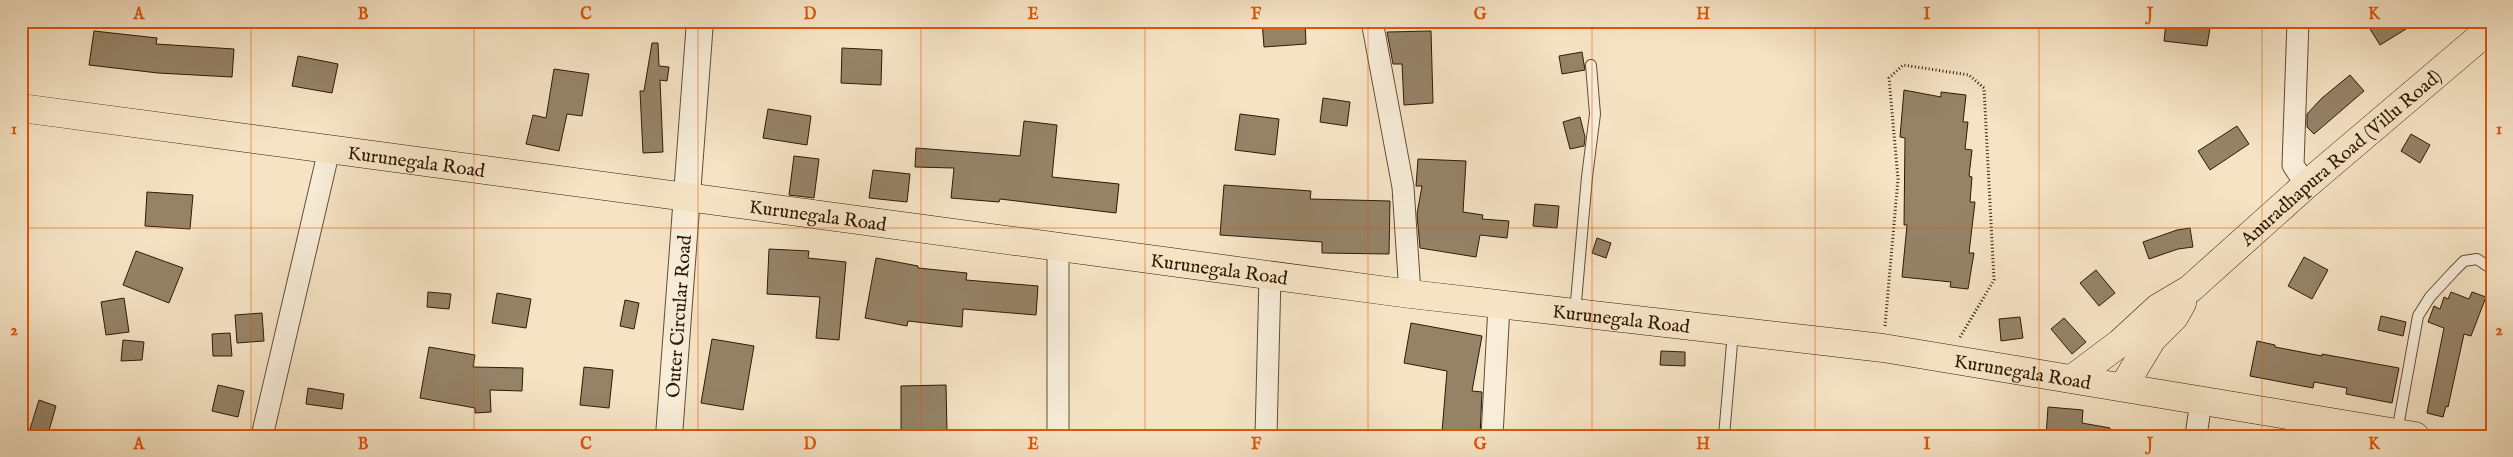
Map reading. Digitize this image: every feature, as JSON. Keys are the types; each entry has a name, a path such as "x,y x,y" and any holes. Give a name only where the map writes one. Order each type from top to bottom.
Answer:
{"main road":[{"name":"Anuradhapura Road (Villu Road)","path":"2072,379 2120,343 2158,308 2190,289 2306,185 2492,27"},
{"name":"Kurunegala Road","path":"21,108 1499,306 1734,331 1949,357 2408,435"},
{"name":"Anuradhapura Road (Villu Road)","path":"2123,387 2152,339 2174,317 2190,289"}],"street":[{"name":"Outer Circular Road","path":"669,436 700,21"},
{"path":"1372,21 1403,187 1410,294"},
{"path":"2298,21 2293,165 2306,185"},
{"path":"262,436 329,150"},
{"path":"1058,248 1058,436"},
{"path":"1266,436 1270,276"},
{"path":"1492,436 1499,306"},
{"path":"2196,436 2201,401"}],"lane":[{"path":"1575,314 1587,178 1595,114 1591,65"},
{"path":"2408,435 2418,316 2426,303 2464,261 2477,259 2492,269"},
{"path":"1724,436 1734,331"}],"path":[{"path":"1883,348 1898,179 1890,78 1903,65 1932,67 1969,75 1984,88 1994,280 1949,357"}],"building":[{"path":"1262,21 1305,21 1306,44 1264,47"},
{"path":"2365,21 2419,21 2380,45"},
{"path":"2166,23 2210,28 2207,46 2164,41"},
{"path":"94,31 157,38 156,44 234,49 232,77 158,73 89,65"},
{"path":"1431,31 1433,103 1404,105 1402,64 1393,64 1387,32"},
{"path":"652,43 658,43 659,66 669,67 667,81 660,80 663,152 643,153 640,91 644,91"},
{"path":"842,48 882,50 881,85 841,83"},
{"path":"1582,52 1585,70 1562,74 1559,56"},
{"path":"298,56 338,64 332,93 292,86"},
{"path":"554,69 589,74 582,116 567,114 559,151 526,144 533,115 546,118"},
{"path":"2350,75 2364,91 2314,134 2307,127 2307,114 2322,98"},
{"path":"1904,90 1941,97 1941,92 1966,95 1963,122 1968,122 1965,149 1972,150 1969,176 1972,177 1970,202 1975,202 1969,253 1974,253 1968,289 1950,287 1951,282 1902,277 1907,225 1904,225 1905,138 1900,137"},
{"path":"1323,98 1350,102 1347,126 1320,122"},
{"path":"768,109 811,116 807,145 763,138"},
{"path":"1240,114 1279,119 1275,155 1235,150"},
{"path":"1580,117 1585,137 1584,146 1570,149 1563,122"},
{"path":"1024,121 1057,125 1052,177 1119,184 1116,213 1000,199 999,202 951,198 954,168 915,167 916,148 1020,156"},
{"path":"2237,126 2249,144 2210,170 2198,151"},
{"path":"2411,134 2430,145 2420,163 2401,151"},
{"path":"794,156 819,159 814,198 789,195"},
{"path":"1418,159 1466,161 1463,212 1483,215 1482,219 1509,221 1507,238 1480,235 1476,257 1420,248 1417,214 1422,186 1416,186"},
{"path":"873,170 910,174 907,202 869,198"},
{"path":"1224,185 1311,191 1310,199 1390,201 1389,254 1322,253 1322,242 1220,235"},
{"path":"147,192 193,195 190,229 145,226"},
{"path":"1535,204 1559,206 1557,228 1533,226"},
{"path":"2190,228 2193,247 2178,249 2149,259 2143,242 2177,230"},
{"path":"1597,238 1611,243 1606,258 1592,253"},
{"path":"769,249 809,251 808,258 846,262 839,340 816,338 820,297 767,294"},
{"path":"136,251 183,268 169,303 123,285"},
{"path":"2304,257 2328,270 2312,299 2288,286"},
{"path":"876,258 918,266 918,268 967,273 966,280 1038,286 1036,315 963,309 962,327 908,321 907,326 865,318"},
{"path":"2096,270 2115,293 2099,306 2080,283"},
{"path":"428,292 451,294 449,309 427,307"},
{"path":"2451,292 2469,299 2472,292 2486,297 2471,336 2464,334 2448,407 2446,406 2443,417 2427,413 2444,328 2428,322 2434,306 2440,309 2444,297 2448,299"},
{"path":"497,293 531,299 526,328 492,323"},
{"path":"124,298 129,332 106,335 101,302"},
{"path":"625,300 639,303 634,329 620,326"},
{"path":"262,313 264,341 237,343 235,315"},
{"path":"2381,316 2406,322 2403,336 2378,330"},
{"path":"2020,317 2023,338 2001,341 1999,319"},
{"path":"2064,318 2086,342 2072,354 2051,329"},
{"path":"1411,323 1482,336 1472,391 1482,392 1480,436 1442,432 1447,371 1404,363"},
{"path":"230,333 232,356 213,356 212,334"},
{"path":"712,339 754,346 743,410 701,403"},
{"path":"123,340 144,342 142,360 121,361"},
{"path":"2257,341 2275,345 2275,347 2322,356 2322,354 2399,368 2392,403 2346,394 2347,388 2314,382 2313,388 2250,376"},
{"path":"429,347 475,355 473,367 523,368 522,391 490,390 491,412 475,413 475,408 420,398"},
{"path":"1661,351 1685,352 1685,366 1660,365"},
{"path":"584,367 613,370 609,408 580,405"},
{"path":"218,385 244,391 238,417 212,411"},
{"path":"946,385 947,431 901,431 901,386"},
{"path":"308,388 344,394 342,409 306,404"},
{"path":"39,400 56,406 48,434 30,429"},
{"path":"2048,407 2083,410 2082,423 2110,428 2109,436 2046,436"}]}
